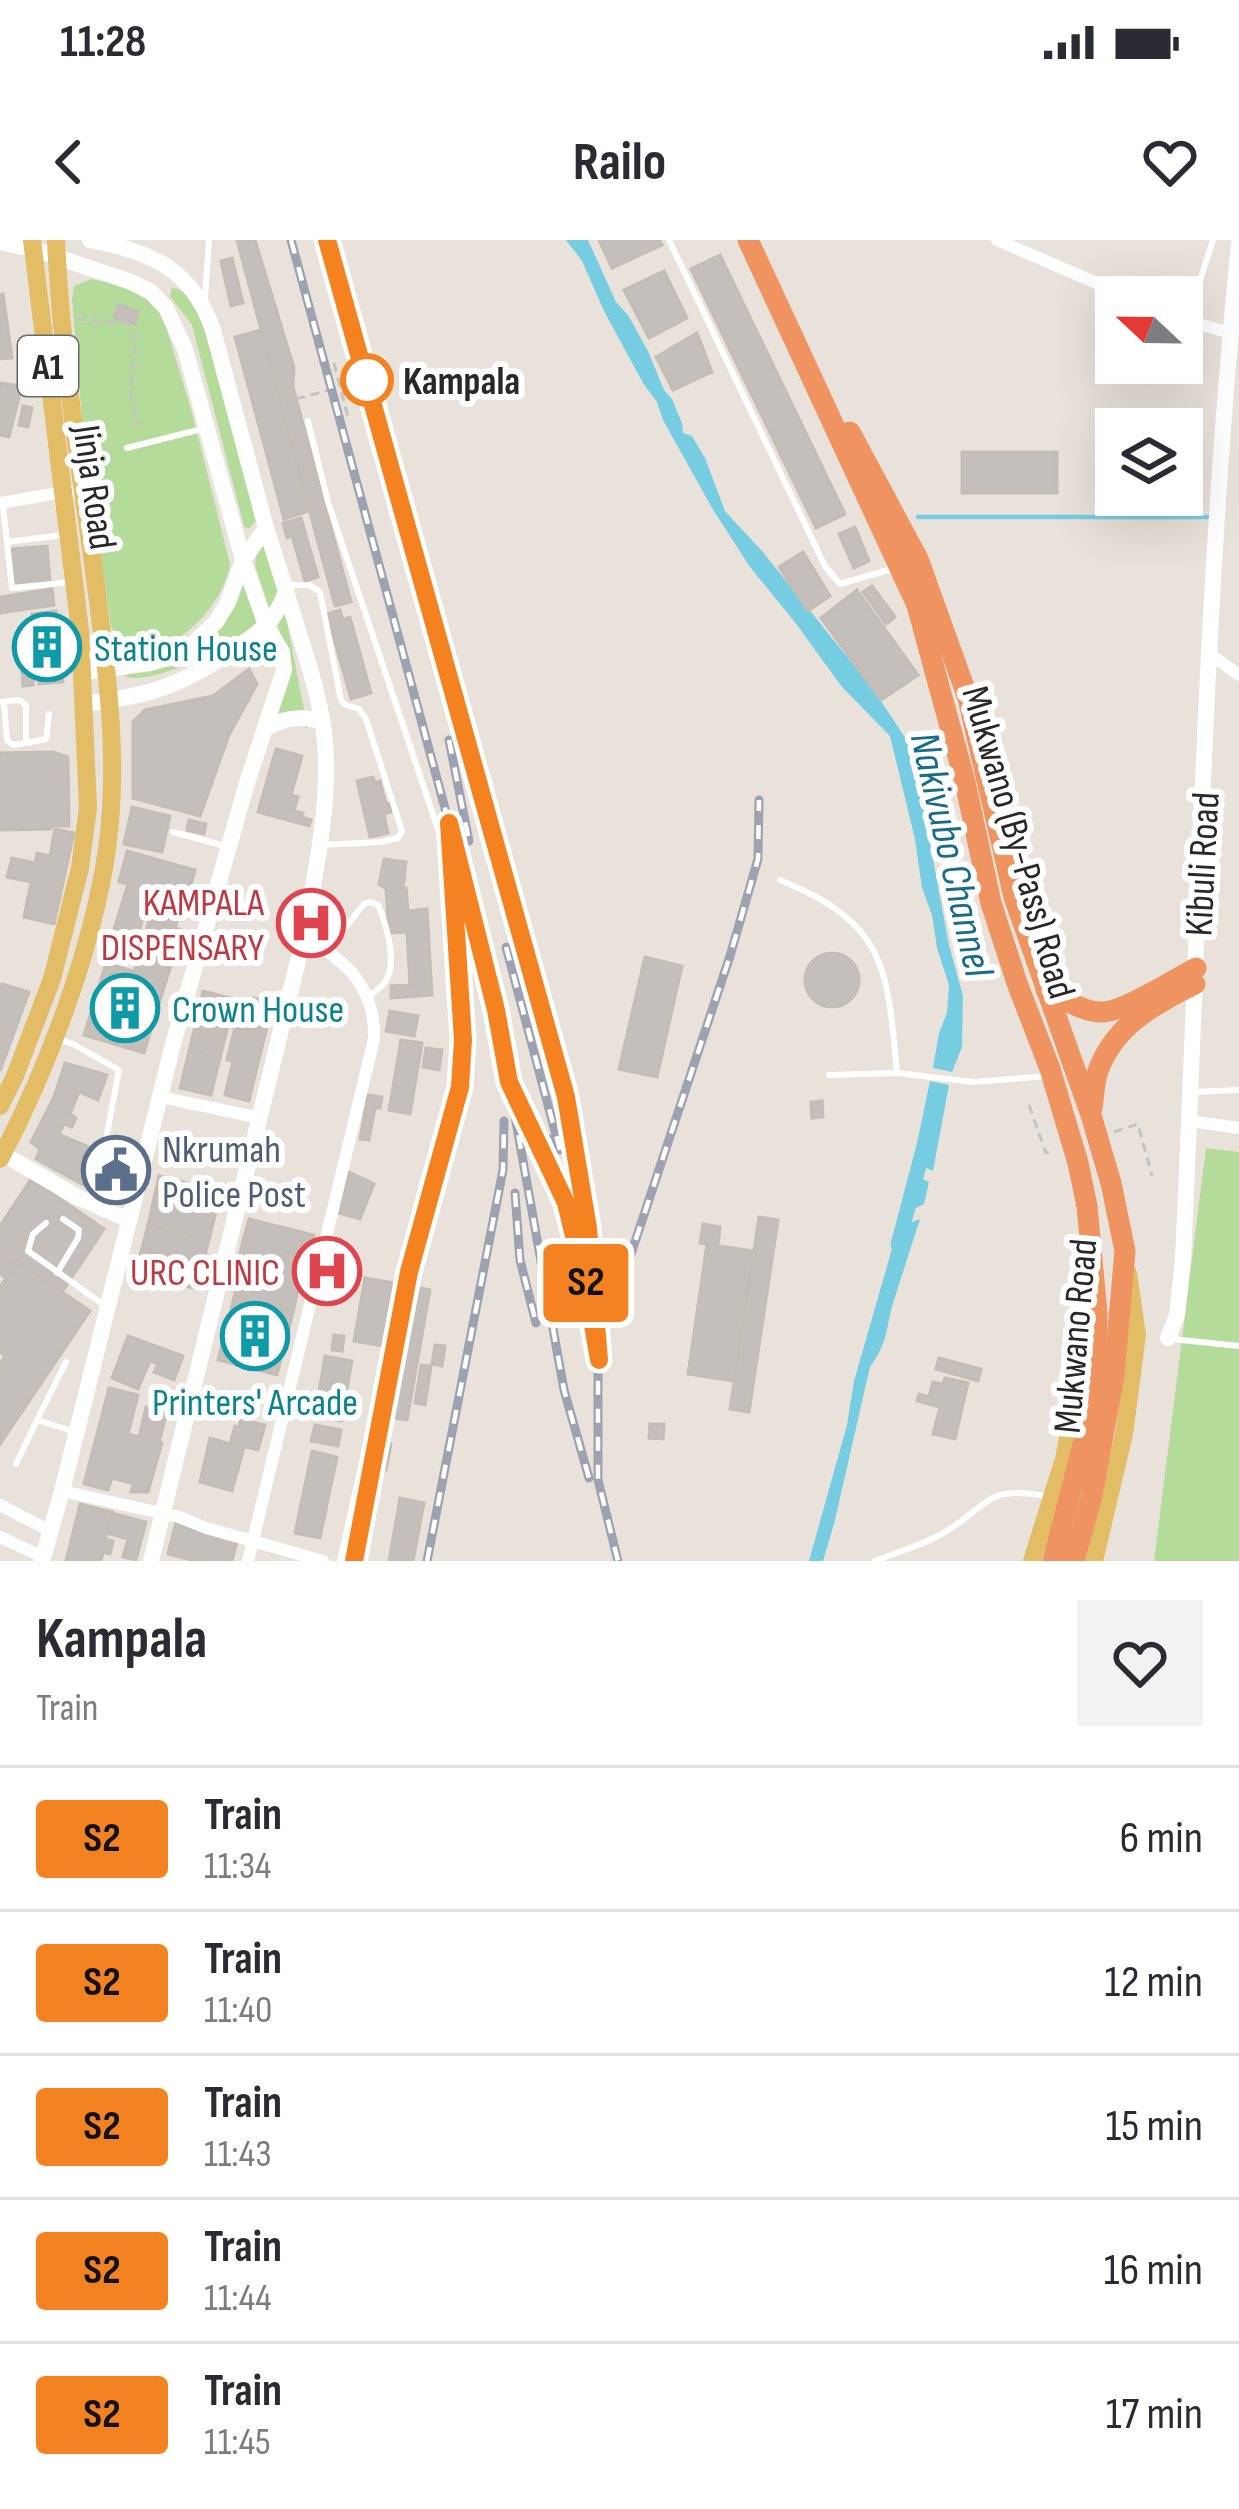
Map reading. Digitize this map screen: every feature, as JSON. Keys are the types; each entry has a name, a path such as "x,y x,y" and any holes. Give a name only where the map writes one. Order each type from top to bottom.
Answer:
{"highway":[{"name":"Mukwano (By-Pass) Road","path":"748,240 916,605 991,904 1078,1163 1097,1313 1096,1357 1089,1421 1053,1561"},
{"name":"Mukwano Road","path":"814,383 856,441 918,559 968,698 1014,897 1111,1183 1125,1251 1114,1375 1092,1495 1074,1561"},
{"path":"1046,990 1101,1013 1196,976"},
{"path":"1091,1114 1097,1072 1119,1031 1196,976"}],"main road":[{"name":"Jinja Road","path":"0,1106 38,1016 88,792 75,582 33,244"},
{"name":"Jinja Road","path":"1,1156 53,1038 93,920 107,852 110,700 56,249"},
{"path":"1094,1561 1124,1434 1137,1335 1125,1251"},
{"path":"1032,1561 1064,1459 1083,1364 1091,1252"}],"street":[{"path":"90,240 135,245 179,276 205,308 322,722 325,772 320,845 304,936 151,1561"},
{"path":"997,240 1095,282"},
{"path":"0,242 56,249 141,286 166,308 181,336 243,560 267,628 282,652 284,670 228,847 160,1097 52,1532 42,1559 0,1538"},
{"name":"Kibuli Road","path":"1168,1338 1177,1316 1183,1259 1210,654 1239,244"},
{"path":"108,275 128,268 135,245"},
{"path":"1203,326 1230,333"},
{"path":"2,503 83,489"},
{"path":"84,672 160,661 193,644 216,622 243,560 266,528"},
{"path":"85,704 180,683 267,628 285,588"},
{"path":"1210,654 1239,676"},
{"path":"266,728 299,718 322,722"},
{"path":"248,1561 370,1063 375,1023 369,996 346,966 304,936"},
{"path":"160,1097 260,1118"},
{"path":"1190,1121 1239,1128"},
{"path":"1,1156 129,1220"},
{"path":"62,1491 162,1514 323,1561"},
{"path":"0,1505 52,1532"}],"lane":[{"path":"205,308 209,240"},
{"path":"669,240 825,566 840,584 899,567"},
{"path":"1202,276 1213,240"},
{"path":"308,421 342,546 452,868 469,992 467,1081 364,1453 340,1561"},
{"path":"127,448 206,428"},
{"path":"2,503 14,589 75,582"},
{"path":"8,542 68,534"},
{"path":"285,588 309,585 320,592 340,700 359,709 365,719 402,831 398,838 380,842 320,845"},
{"path":"26,743 26,705 20,700 2,702 7,740 13,745 26,743 46,739 49,714"},
{"path":"173,832 228,847"},
{"path":"780,880 818,898 872,944 887,986 897,1073"},
{"path":"328,950 364,904 378,905 391,971 369,996"},
{"path":"53,1038 117,1067 120,1074 105,1144 143,1163"},
{"path":"830,1075 897,1073 973,1082 1052,1076"},
{"path":"1190,1092 1239,1090"},
{"path":"57,1273 79,1230 63,1219"},
{"path":"46,1223 33,1234 28,1251 107,1307"},
{"path":"1168,1338 1239,1346"},
{"path":"16,1465 66,1361"},
{"path":"38,1420 76,1432"},
{"path":"875,1561 941,1534 989,1496 1024,1491 1052,1497"}],"path":[{"path":"63,319 102,319 127,323 134,329 130,393 139,425"},
{"path":"334,363 348,417"},
{"path":"296,399 340,387"}],"green space":[{"path":"91,279 134,287 161,310 230,564 225,583 200,620 165,644 146,648 128,642 111,627 84,442 72,299 74,286"},
{"path":"175,288 191,300 207,332 258,518 249,529 244,526 192,325 170,296"},
{"path":"265,545 279,591 271,614 255,565 257,547"},
{"path":"246,576 259,622 173,669 137,678 124,676 212,635 236,605"},
{"path":"285,612 308,730 274,717 292,669 278,626"},
{"path":"1206,1148 1239,1152 1239,1561 1154,1561"}],"water":[{"path":"566,240 588,240 616,302 628,315 672,399 683,433 692,436 705,458 725,511 873,689 908,742 922,785 949,945 963,996 962,1047 952,1072 933,1068 949,985 922,888 890,736 842,687 750,567 712,508 604,311 582,261"},
{"path":"930,1081 949,1085 933,1171 913,1162"},
{"path":"910,1173 929,1182 924,1204 901,1216"},
{"path":"920,1219 884,1342 870,1367 823,1561 809,1561 898,1228"}],"building":[{"path":"237,240 255,240 294,368 293,387 351,602 335,606"},
{"path":"599,240 659,240 662,245 612,268"},
{"path":"720,255 845,514 816,528 691,269"},
{"path":"232,258 243,303 231,306 221,261"},
{"path":"664,271 687,318 649,338 624,290"},
{"path":"0,295 12,358 0,359"},
{"path":"118,305 138,311 135,324 114,318"},
{"path":"261,330 309,511 284,519 235,337"},
{"path":"697,333 712,372 673,390 656,357"},
{"path":"0,383 22,386 9,437 0,435"},
{"path":"23,406 32,408 28,427 19,425"},
{"path":"962,452 1057,452 1057,493 962,493"},
{"path":"301,518 318,577 305,581 292,536 287,538 283,523"},
{"path":"855,527 869,561 854,568 839,534"},
{"path":"47,546 50,582 13,586 10,549"},
{"path":"803,552 830,596 808,611 779,567"},
{"path":"872,586 895,617 886,624 863,592"},
{"path":"52,589 54,605 0,613 0,597"},
{"path":"857,590 918,675 881,700 821,618"},
{"path":"340,610 343,620 350,617 371,693 351,699 327,614"},
{"name":"Station House","path":"56,611 63,682 39,684 32,614"},
{"path":"21,655 31,655 33,685 23,686"},
{"path":"249,669 257,684 229,735 200,816 133,798 133,722 145,710 213,696"},
{"path":"276,749 302,756 291,795 298,797 294,811 311,820 309,826 258,812"},
{"path":"53,752 68,757 69,826 0,830 0,753"},
{"path":"373,777 375,783 380,781 391,812 384,814 388,833 370,837 357,781"},
{"path":"132,807 170,816 162,852 124,844"},
{"path":"189,820 206,824 204,834 187,830"},
{"path":"55,829 74,833 54,924 24,917 31,882 7,877 12,858 35,863 37,853 50,856"},
{"path":"127,851 195,870 187,900 119,882"},
{"path":"384,859 406,862 403,888 386,889 379,884"},
{"path":"127,887 183,904 175,928 143,919 129,962 106,955"},
{"path":"406,888 408,911 427,909 432,995 391,998 391,986 410,985 407,932 389,933 386,889"},
{"path":"149,921 182,930 166,981 134,971"},
{"path":"832,953 851,961 859,980 851,999 832,1007 813,999 805,980 813,961"},
{"path":"645,957 682,966 657,1077 619,1069"},
{"name":"Crown House","path":"106,963 166,981 144,1053 84,1035"},
{"path":"2,984 29,992 0,1071 0,990"},
{"path":"203,991 234,999 228,1026 197,1018"},
{"path":"254,998 273,1003 265,1035 228,1026 233,1005 254,1016"},
{"path":"390,1011 418,1016 414,1036 386,1031"},
{"path":"197,1018 228,1026 220,1058 189,1051"},
{"path":"235,1027 265,1035 257,1067 227,1060"},
{"path":"401,1040 422,1043 410,1114 389,1110"},
{"path":"426,1048 442,1050 439,1070 423,1067"},
{"path":"189,1051 220,1058 211,1095 180,1088"},
{"path":"233,1061 257,1067 249,1101 225,1095"},
{"path":"65,1063 107,1075 98,1100 79,1092 70,1114 76,1118 72,1127 64,1124 59,1134 107,1155 102,1167 111,1171 100,1194 36,1159 40,1149 31,1142"},
{"path":"368,1095 382,1097 369,1140 360,1139"},
{"path":"822,1101 823,1117 812,1118 811,1102"},
{"path":"349,1172 374,1184 360,1219 338,1213"},
{"path":"159,1176 221,1191 209,1240 148,1225"},
{"path":"31,1179 104,1229 62,1292 17,1261 6,1278 0,1274 0,1226"},
{"path":"759,1217 778,1220 749,1412 730,1409"},
{"path":"249,1219 314,1235 309,1257 243,1241"},
{"path":"703,1224 720,1227 718,1246 700,1243"},
{"path":"148,1225 209,1240 203,1263 142,1248"},
{"path":"243,1241 309,1257 302,1285 236,1269"},
{"path":"707,1244 753,1251 734,1381 688,1374"},
{"path":"142,1248 203,1263 197,1289 135,1274"},
{"path":"17,1261 90,1311 0,1444 0,1363 5,1356 0,1352 0,1287"},
{"path":"240,1270 299,1285 293,1312 234,1297"},
{"path":"365,1278 394,1283 383,1346 354,1341"},
{"path":"416,1287 430,1290 407,1420 393,1418"},
{"name":"Printers' Arcade","path":"234,1297 293,1312 277,1375 218,1360"},
{"path":"334,1335 344,1336 342,1351 332,1350"},
{"path":"128,1336 183,1356 174,1380 154,1372 158,1364 150,1361 138,1389 112,1378"},
{"path":"435,1345 445,1346 442,1366 432,1364"},
{"path":"325,1356 352,1361 341,1421 315,1416"},
{"path":"939,1358 981,1369 978,1381 936,1369"},
{"path":"421,1365 431,1366 425,1405 415,1403"},
{"path":"945,1378 968,1383 955,1439 933,1434 940,1407 917,1401 919,1394 929,1397 933,1382 943,1384"},
{"path":"109,1388 138,1395 128,1434 139,1437 146,1407 167,1412 148,1492 131,1492 134,1484 112,1478 108,1490 84,1484"},
{"path":"241,1419 265,1425 258,1450 230,1443"},
{"path":"650,1424 664,1424 663,1439 649,1438"},
{"path":"315,1425 341,1430 338,1446 311,1441"},
{"path":"210,1438 244,1448 232,1491 200,1482"},
{"path":"379,1442 391,1444 386,1470 375,1469"},
{"path":"312,1451 337,1457 320,1538 295,1533"},
{"path":"400,1498 424,1503 413,1561 389,1561"},
{"path":"80,1504 112,1512 105,1539 113,1541 110,1554 103,1552 101,1561 66,1561"},
{"path":"112,1513 146,1522 136,1560 123,1557 128,1539 107,1533"},
{"path":"176,1522 238,1538 232,1561 195,1561 168,1554"}],"waterway":[{"path":"918,517 1209,517"},
{"name":"Nakivubo Channel","path":"898,1245 924,1146"}],"railway":[{"path":"291,240 496,1010 564,1390 589,1478"},
{"path":"327,240 566,1097 598,1303 598,1480 618,1561"},
{"path":"449,740 469,841"},
{"path":"618,1293 758,859 759,800"},
{"path":"354,1561 409,1272 460,1087 463,1039 452,884"},
{"path":"506,947 560,1150"},
{"path":"427,1561 503,1170 504,1121"},
{"path":"549,1139 566,1203"},
{"path":"515,1193 520,1260 536,1323"}],"train":[{"name":"S2","path":"327,240 566,1097 588,1228 599,1360 566,1203 509,1082 449,823 463,1040 460,1087 409,1272 354,1561"}],"place":[{"name":"Kampala","path":"367,380"},
{"name":"Station House","path":"47,647"},
{"name":"KAMPALA DISPENSARY","path":"311,923"},
{"name":"Crown House","path":"125,1008"},
{"name":"Nkrumah Police Post","path":"116,1170"},
{"name":"URC CLINIC","path":"327,1271"},
{"name":"Printers' Arcade","path":"255,1336"}]}
